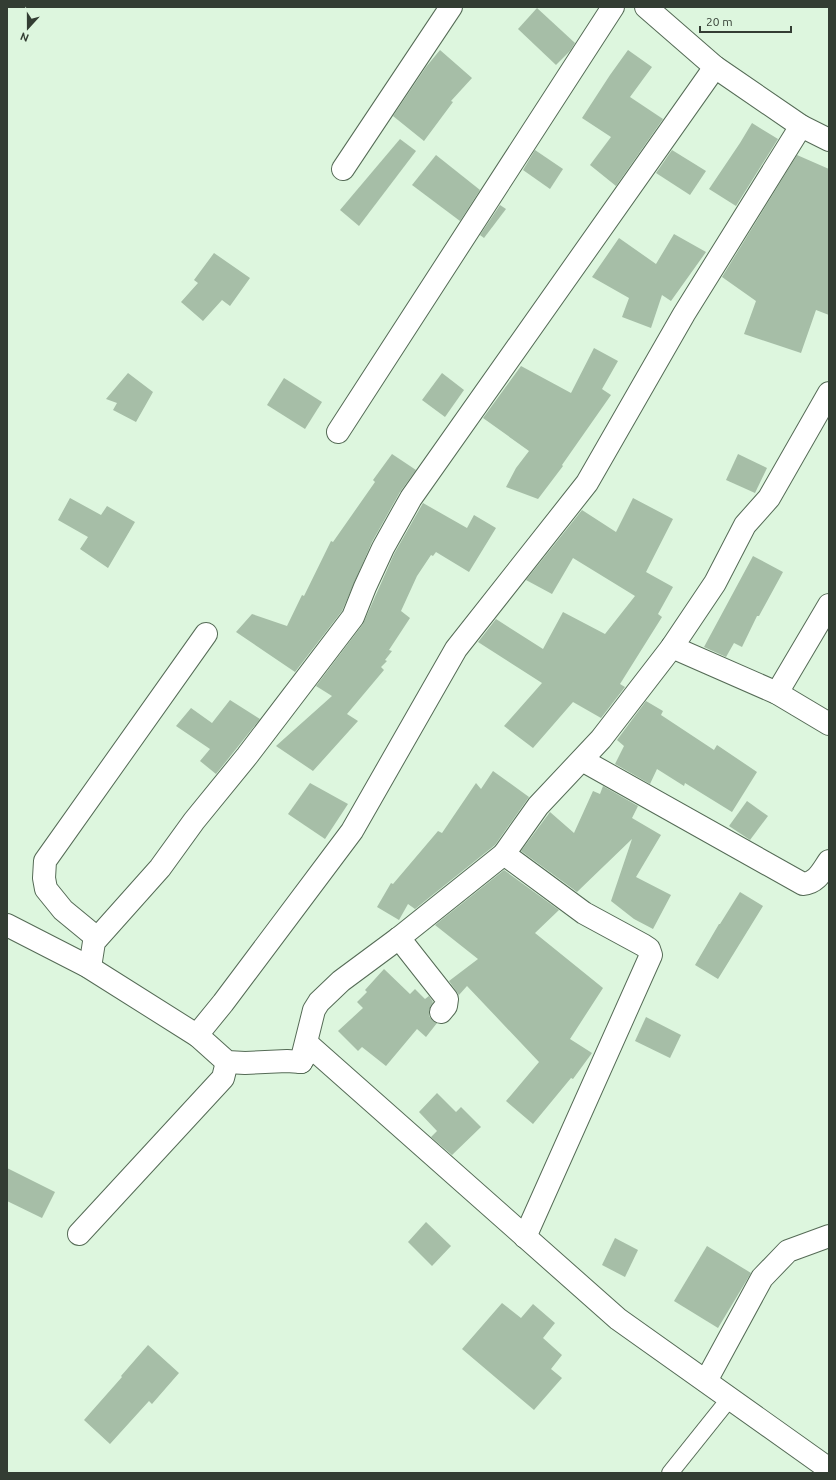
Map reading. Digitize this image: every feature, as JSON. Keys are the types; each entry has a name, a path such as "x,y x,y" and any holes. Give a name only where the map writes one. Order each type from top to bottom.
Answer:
{"street":[{"path":"343,169 451,7"},
{"path":"338,432 613,7"},
{"path":"646,7 715,67 801,126 829,140"},
{"path":"92,952 160,868 194,821 248,756 353,617 383,548 411,498 715,67"},
{"path":"199,1033 352,831 456,649 587,483 684,314 801,126"},
{"path":"301,1062 314,1010 319,1002 341,981 399,938 504,854 538,806 601,739 672,648 716,584 745,525 769,498 829,394"},
{"path":"777,693 829,605"},
{"path":"206,634 44,861 44,878 46,889 64,910 92,952 199,1033 227,1062 245,1064 287,1061 301,1062"},
{"path":"672,648 777,693 829,724"},
{"path":"582,760 803,884 810,883 817,879 829,861"},
{"path":"504,854 584,912 649,949 651,955 527,1233"},
{"path":"7,925 92,952"},
{"path":"399,938 447,999 446,1006 441,1012"},
{"path":"301,1062 311,1047 527,1233 618,1319 708,1377 730,1398 829,1469"},
{"path":"79,1234 223,1078 227,1062"},
{"path":"708,1377 762,1278 788,1252 829,1236"}],"lane":[{"path":"670,1473 730,1398"}],"building":[{"path":"537,8 575,43 570,51 556,65 518,29"},
{"path":"440,50 472,78 451,101 453,102 424,141 393,116 426,67"},
{"path":"628,50 652,67 630,97 663,119 616,186 590,165 611,137 582,118"},
{"path":"752,123 778,139 736,206 709,189"},
{"path":"400,139 416,151 359,226 340,210"},
{"path":"535,150 563,169 550,189 523,170"},
{"path":"672,150 706,171 690,195 656,173"},
{"path":"436,155 480,190 460,221 412,185"},
{"path":"797,155 829,169 829,315 816,310 801,353 744,334 756,301 722,277"},
{"path":"500,205 506,209 484,238 480,235"},
{"path":"674,234 706,252 671,301 662,295 651,328 622,317 629,298 592,277 619,238 656,264"},
{"path":"214,253 250,278 230,306 222,300 203,321 181,302 198,283 194,280"},
{"path":"594,348 618,361 602,389 611,395 562,465 563,466 538,499 506,487 516,468 529,451 483,418 521,366 571,393"},
{"path":"128,373 153,392 136,422 113,410 117,403 106,399"},
{"path":"442,373 464,390 445,417 422,400"},
{"path":"284,378 322,402 305,429 267,405"},
{"path":"392,454 416,470 400,492 372,542 342,611 295,672 236,632 252,614 287,626 302,595 304,596 331,541 333,542 375,482 373,480"},
{"path":"738,454 767,468 755,493 726,480"},
{"path":"70,498 101,515 107,506 135,522 108,568 80,549 88,537 58,520"},
{"path":"633,498 673,519 646,572 673,587 658,614 662,617 620,684 625,687 601,718 573,702 533,748 504,726 542,683 478,642 496,619 543,649 563,612 605,634 635,596 573,558 552,594 526,580 582,510 616,532"},
{"path":"423,503 467,528 474,515 496,528 469,572 436,552 433,556 431,555 417,576 401,611 410,618 389,650 392,651 385,660 387,661 381,667 384,670 347,714 358,721 313,771 276,746 332,696 316,686 363,624 394,554"},
{"path":"753,556 783,572 759,616 757,616 742,647 734,643 726,657 704,647"},
{"path":"230,700 260,719 216,774 200,761 210,749 176,726 191,708 212,723"},
{"path":"646,701 663,711 661,715 714,750 717,745 757,772 732,812 685,783 684,786 657,769 650,784 615,764 624,746 617,740"},
{"path":"493,771 529,797 495,845 415,909 408,904 399,920 377,907 391,883 393,884 438,831 442,833 476,783 481,789"},
{"path":"310,783 348,804 325,839 288,814"},
{"path":"603,786 638,806 632,818 661,835 636,877 671,895 653,929 634,919 611,901 632,839 577,892 521,851 550,812 574,833 593,791 600,794"},
{"path":"747,801 768,816 750,840 729,826"},
{"path":"504,870 559,910 535,933 603,988 570,1039 592,1053 573,1079 571,1078 533,1124 506,1101 539,1062 467,986 459,995 449,981 478,959 435,925"},
{"path":"740,892 763,906 718,979 695,965"},
{"path":"384,969 410,994 415,989 425,999 429,996 433,1002 429,1010 429,1016 437,1023 426,1037 417,1029 386,1066 362,1047 358,1051 338,1031 363,1008 357,1002 367,992 365,990"},
{"path":"646,1017 681,1035 670,1058 635,1041"},
{"path":"437,1093 456,1112 461,1107 481,1127 452,1155 431,1137 437,1131 419,1112"},
{"path":"7,1168 55,1192 42,1218 7,1201"},
{"path":"426,1222 451,1246 432,1266 408,1242"},
{"path":"615,1238 638,1250 625,1277 602,1265"},
{"path":"707,1246 751,1273 718,1328 674,1301"},
{"path":"502,1303 521,1318 533,1304 555,1323 543,1338 562,1355 551,1369 562,1378 534,1410 462,1349"},
{"path":"148,1345 179,1373 152,1404 149,1401 110,1444 84,1420"}]}
